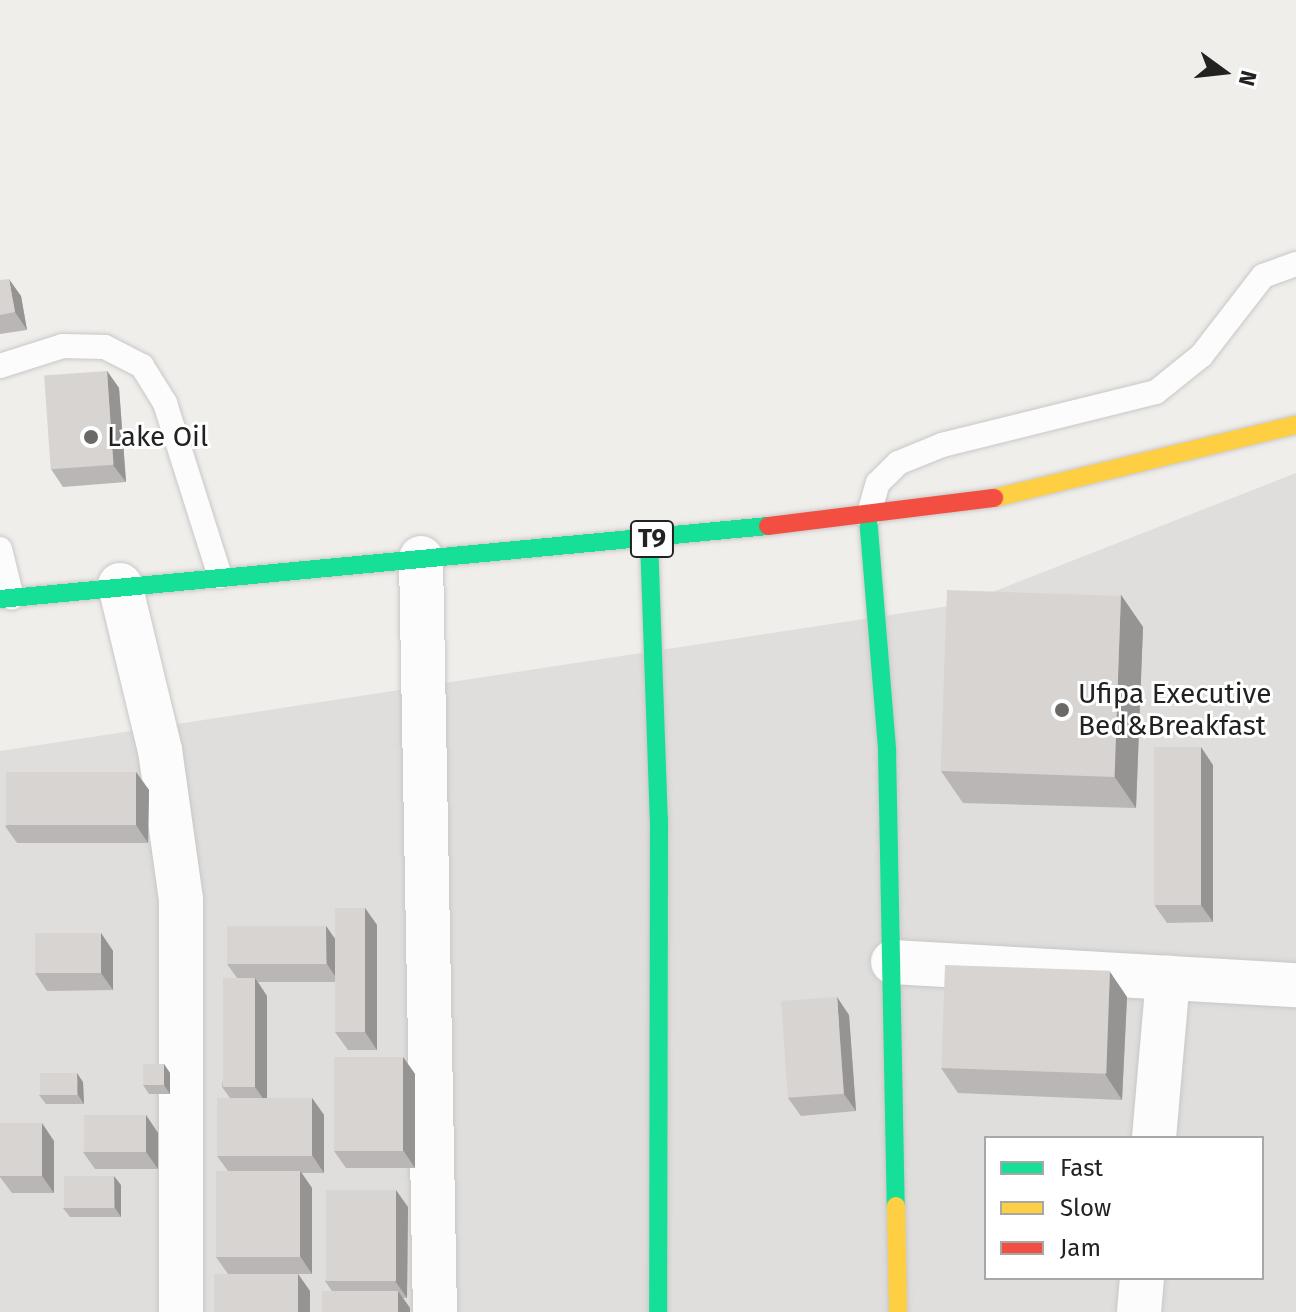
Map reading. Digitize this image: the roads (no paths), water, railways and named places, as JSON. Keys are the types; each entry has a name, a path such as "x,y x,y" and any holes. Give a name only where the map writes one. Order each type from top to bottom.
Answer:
{"main road":[{"name":"T9","path":"6,598 868,517 1024,493 1296,425"},
{"path":"868,517 887,750 898,1312"},
{"path":"649,539 659,819 658,1312"}],"street":[{"path":"421,558 435,1312"},
{"path":"120,585 160,750 181,899 181,1312"},
{"path":"893,962 1296,985"},
{"path":"1154,1136 1168,978"},
{"path":"1139,1312 1142,1280"}],"lane":[{"path":"868,517 878,483 898,463 1168,386 1201,356 1245,293 1263,276 1296,264"},
{"path":"0,366 63,346 105,347 142,366 165,403 220,576"},
{"path":"0,549 6,598"}],"place":[{"name":"Lake Oil","path":"91,437"},
{"name":"Ufipa Executive Bed&Breakfast","path":"1062,710"}]}
